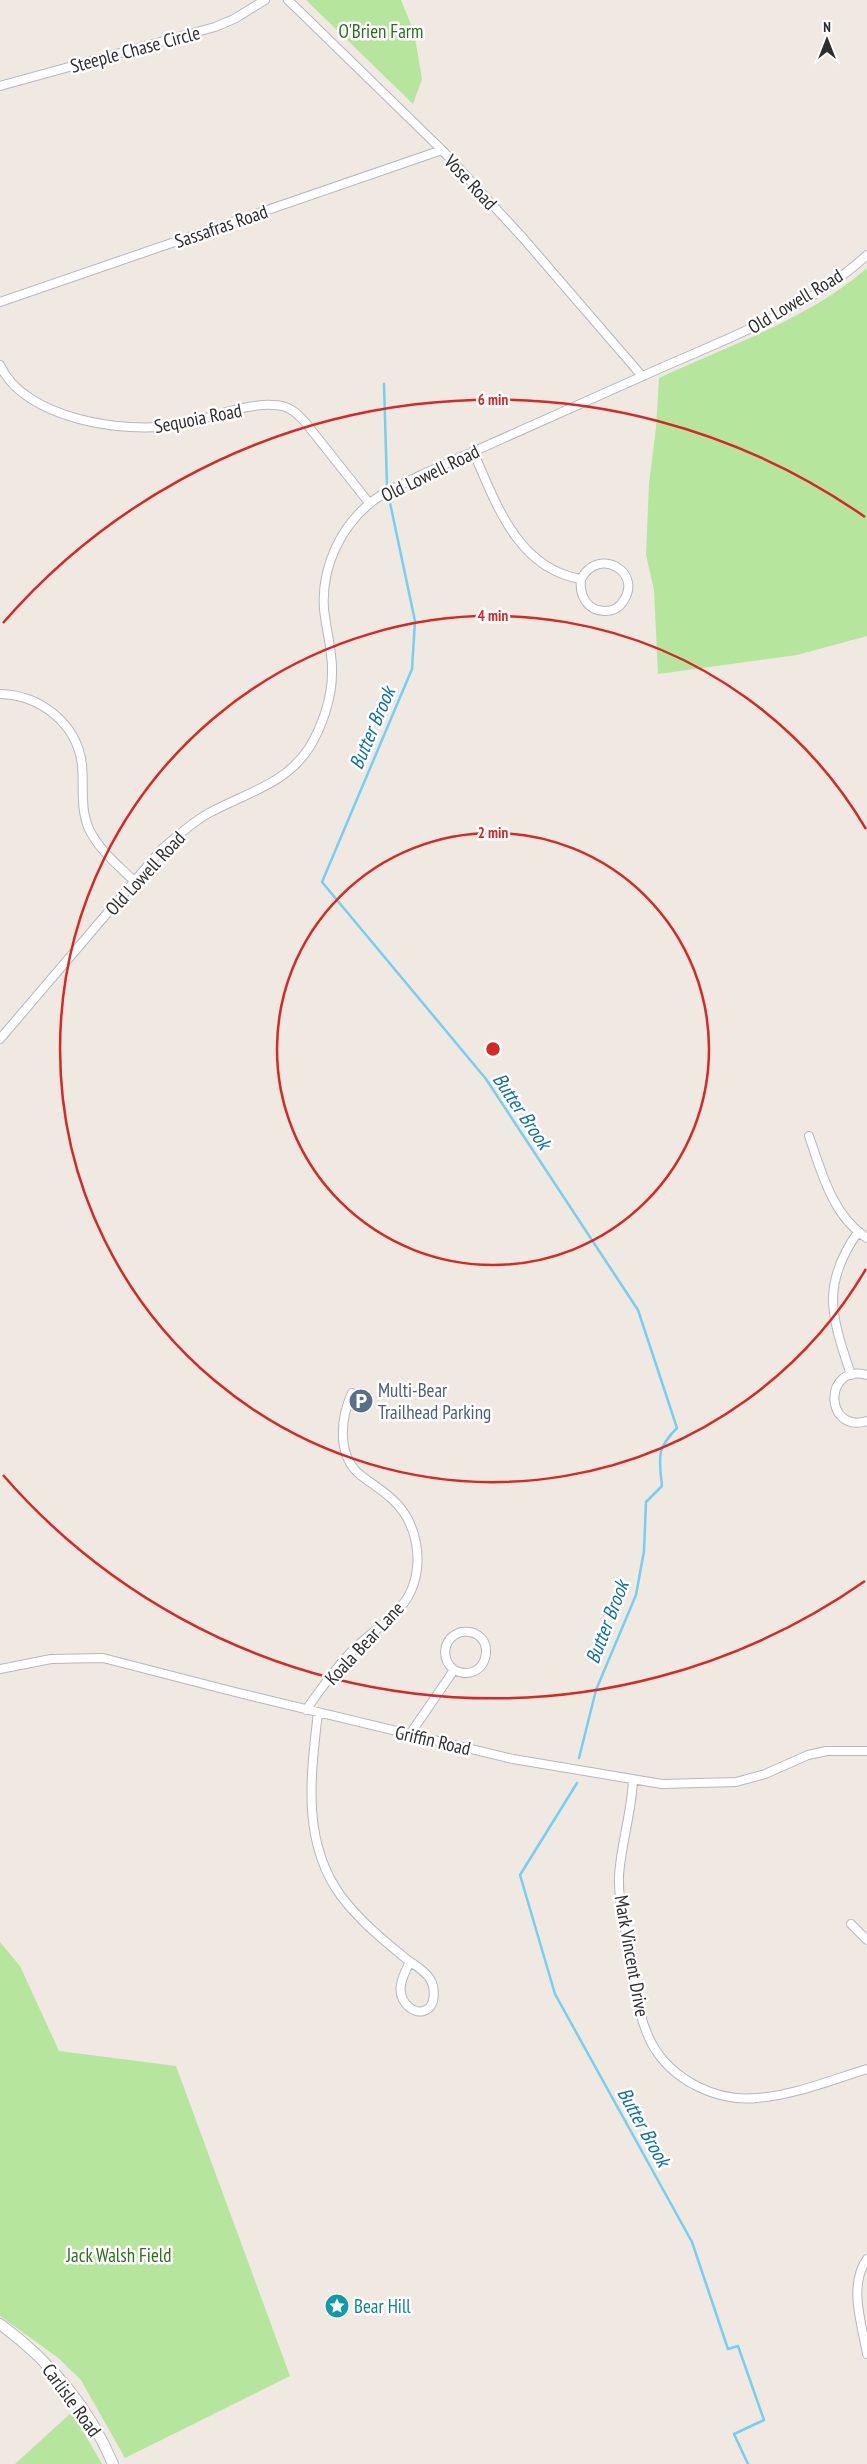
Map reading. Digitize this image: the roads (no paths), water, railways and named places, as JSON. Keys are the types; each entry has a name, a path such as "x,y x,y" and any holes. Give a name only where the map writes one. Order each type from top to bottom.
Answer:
{"main road":[{"name":"Carlisle Road","path":"0,2324 24,2342 53,2370 83,2409 113,2464"}],"street":[{"name":"Steeple Chase Circle","path":"0,86 215,27 234,19 264,0"},
{"name":"Vose Road","path":"288,0 442,150 528,244 642,376"},
{"name":"Sassafras Road","path":"0,302 442,150"},
{"name":"Old Lowell Road","path":"0,1039 161,850 184,829 207,814 280,779 297,764 309,748 330,696 332,672 324,608 325,584 332,556 344,530 370,504 421,475 774,317 804,301 845,273 867,254"},
{"name":"Sequoia Road","path":"0,365 12,384 27,397 45,407 66,415 121,426 176,425 261,405 284,406 294,411 305,422 370,504"},
{"path":"473,451 504,521 522,546 554,572 581,579"},
{"path":"598,564 612,564 624,573 628,580 627,596 616,608 600,611 586,602 582,595 581,579 585,572 598,564"},
{"path":"0,694 23,697 36,702 47,708 66,726 78,750 81,763 82,801 89,830 104,851 134,881"},
{"path":"808,1136 829,1189 846,1220 867,1238"},
{"path":"851,1375 835,1320 832,1295 836,1272 841,1259 858,1232"},
{"path":"867,1375 851,1375 842,1380 836,1388 834,1397 835,1407 841,1416 850,1421 867,1421"},
{"name":"Koala Bear Lane","path":"306,1710 343,1660 398,1609 411,1590 417,1564 416,1538 404,1512 394,1501 356,1470 348,1459 343,1430 344,1413 352,1393"},
{"path":"461,1632 475,1634 485,1644 487,1654 484,1663 473,1672 464,1673 454,1670 448,1663 445,1654 449,1640 461,1632"},
{"name":"Griffin Road","path":"0,1670 51,1659 103,1658 306,1710 514,1759 672,1784 736,1782 765,1774 808,1755 826,1751 867,1751"},
{"path":"410,1734 454,1670"},
{"path":"318,1712 310,1812 320,1856 333,1884 351,1908 410,1962 428,1975 433,1985 432,2002 423,2012 416,2011 409,2006 400,1990 402,1978 410,1962"},
{"name":"Mark Vincent Drive","path":"633,1779 631,1809 619,1879 640,2011 652,2045 662,2058 673,2070 697,2086 724,2096 741,2099 777,2095 805,2089 867,2068"},
{"path":"851,1924 867,1940"},
{"path":"867,2259 859,2275 857,2289 867,2354"}],"waterway":[{"name":"Butter Brook","path":"384,384 387,486"},
{"name":"Butter Brook","path":"389,498 415,621 412,669 322,882 486,1079 638,1310 677,1428 662,1448 660,1460 662,1486 646,1502 644,1551 636,1595 596,1690 579,1758"},
{"name":"Butter Brook","path":"577,1783 520,1875 555,1994 692,2242 728,2349 738,2346 764,2420 734,2434 748,2464"}],"place":[{"name":"Multi-Bear Trailhead Parking","path":"361,1401"},
{"name":"Bear Hill","path":"337,2306"}],"park label":[{"name":"O'Brien Farm","path":"381,31"},
{"name":"Jack Walsh Field","path":"119,2255"}]}
